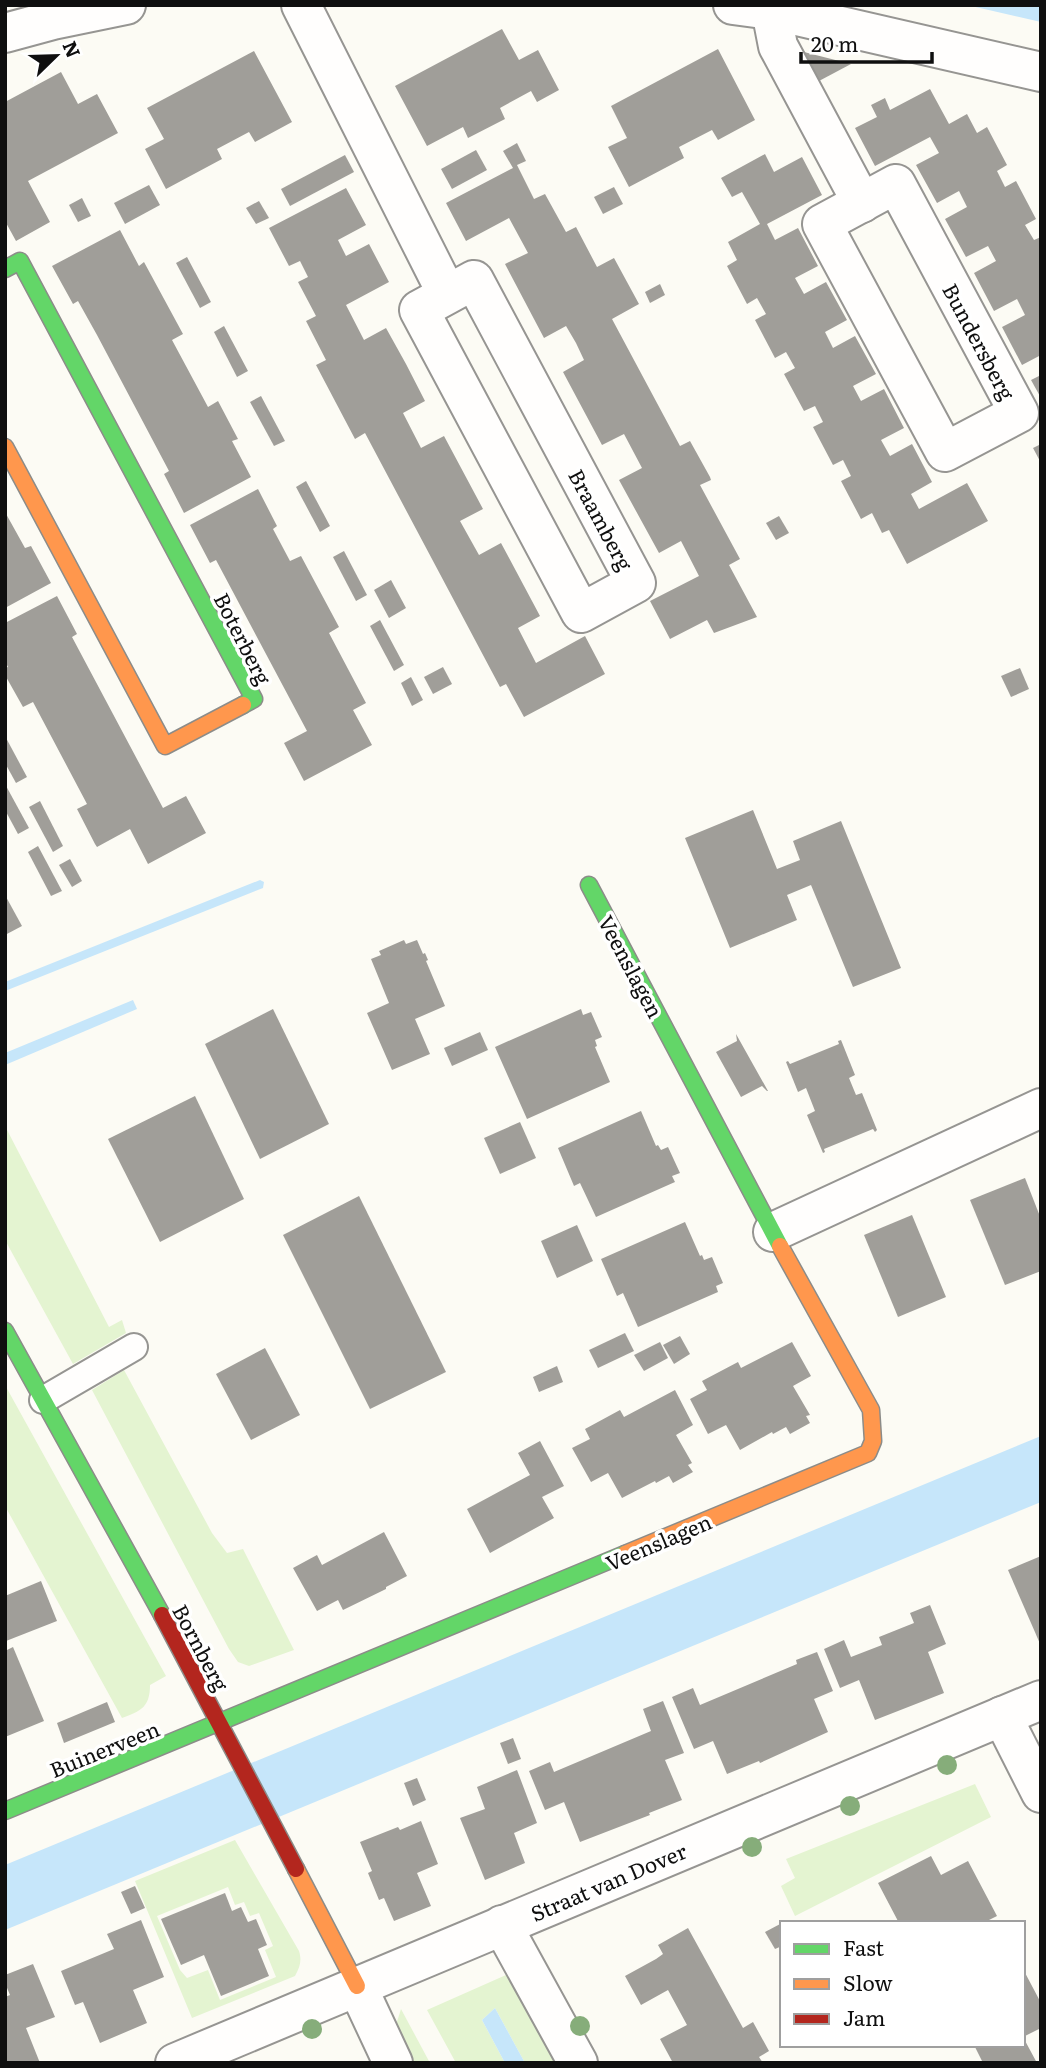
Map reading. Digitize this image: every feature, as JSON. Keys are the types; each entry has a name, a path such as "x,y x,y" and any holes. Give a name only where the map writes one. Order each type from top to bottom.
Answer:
{"street":[{"path":"5,33 125,5"},
{"path":"301,5 447,294"},
{"path":"733,5 771,10 1041,72"},
{"path":"771,10 778,46 862,203"},
{"name":"Bundersberg","path":"896,184 1019,413 945,452 822,224 862,203 896,184"},
{"name":"Boterberg","path":"5,269 20,261 254,699 165,746 5,447"},
{"name":"Braamberg","path":"474,280 636,583 581,612 419,310 447,294 474,280"},
{"name":"Veenslagen","path":"219,1723 868,1453 873,1441 871,1410 773,1232 589,885"},
{"path":"773,1232 1041,1108"},
{"name":"Bornberg","path":"5,1331 189,1664 357,1986"},
{"name":"Straat van Dover","path":"175,2063 1041,1700"},
{"path":"1002,1716 1041,1793"},
{"name":"Buinerveen","path":"5,1811 219,1723"},
{"path":"502,1925 578,2063"},
{"path":"357,1986 393,2063"}],"lane":[{"path":"43,1400 134,1347"}],"green space":[{"path":"5,1126 109,1327 122,1320 126,1333 73,1364 5,1240"},
{"path":"124,1370 212,1533 227,1553 243,1549 294,1650 249,1666 238,1662 229,1649 92,1390"},
{"path":"5,1385 166,1676 150,1685 143,1707 122,1718 5,1506"},
{"path":"975,1784 991,1817 795,1916 781,1886 795,1878 786,1859"},
{"path":"235,1840 299,1951 300,1964 295,1976 192,2018 135,1881","holes":["228,1887 235,1905 244,1902 250,1916 259,1913 273,1946 265,1950 276,1977 220,2000 208,1970 187,1978 180,1970 157,1916"]},
{"path":"506,1975 515,1980 562,2063 525,2063 495,2008 482,2020 505,2063 456,2063 427,2010"},
{"path":"401,2009 430,2063 409,2063 395,2028"}],"water":[{"path":"967,5 1041,5 1041,22"},
{"path":"260,880 264,882 263,888 5,991 5,982"},
{"path":"133,1000 137,1009 5,1065 5,1053"},
{"path":"1041,1436 1041,1502 5,1930 5,1865"},
{"path":"495,2008 525,2063 505,2063 482,2020"}],"building":[{"path":"502,29 519,60 538,50 559,90 537,102 531,91 500,108 505,119 468,138 463,127 427,146 395,86"},
{"path":"718,49 755,120 718,140 712,130 679,147 684,158 629,187 608,147 627,138 611,106"},
{"path":"254,51 292,122 255,142 249,132 217,149 222,159 166,189 145,149 164,139 147,108"},
{"path":"804,52 851,64 819,81"},
{"path":"61,72 78,104 97,94 118,133 28,181 50,222 16,241 5,221 5,102"},
{"path":"930,89 949,124 967,114 977,133 987,127 1007,165 997,171 1005,187 1016,181 1036,219 1025,225 1034,240 1041,237 1041,355 1022,365 1002,327 1025,315 1017,299 994,311 974,273 996,261 988,246 966,257 945,219 967,207 959,191 937,203 916,165 939,153 930,137 875,166 855,128 877,117 871,105 885,98 890,110"},
{"path":"517,143 526,161 517,165 534,199 545,194 566,232 576,227 597,267 614,258 639,304 612,319 680,446 690,441 710,477 711,480 700,485 740,559 729,565 757,617 714,633 707,620 670,639 650,601 699,576 681,541 659,553 619,480 642,468 624,434 602,445 563,372 584,360 566,326 544,338 505,264 528,253 509,218 466,241 446,203 513,168 503,151"},
{"path":"476,150 487,170 452,189 441,169"},
{"path":"765,154 774,172 802,157 822,195 767,224 775,240 798,228 818,266 795,278 804,294 826,282 847,320 825,332 833,348 855,336 876,374 853,386 861,401 884,389 904,428 881,440 890,456 912,444 932,482 911,494 919,509 967,483 988,521 907,564 889,530 882,533 872,513 861,519 841,481 851,476 843,460 833,465 813,427 823,422 815,406 804,411 784,374 795,368 786,352 775,358 755,320 766,314 757,298 747,304 727,266 737,260 728,242 760,224 742,192 732,197 721,178"},
{"path":"345,155 354,172 290,206 281,189"},
{"path":"149,185 160,205 125,224 114,203"},
{"path":"614,187 623,204 603,214 594,197"},
{"path":"346,188 366,225 338,240 346,256 369,244 389,282 346,305 364,340 386,328 406,364 425,401 403,413 421,448 444,436 483,509 460,521 479,555 501,543 540,616 518,628 536,663 585,636 605,674 524,717 506,684 500,687 365,433 355,439 316,365 326,360 306,321 316,316 298,282 308,277 300,261 289,266 269,228"},
{"path":"82,198 91,216 78,222 69,205"},
{"path":"259,201 269,218 256,224 246,208"},
{"path":"120,230 139,266 144,262 183,334 172,340 208,407 218,401 238,439 232,441 251,477 184,513 164,474 169,471 97,335 78,301 73,304 52,266"},
{"path":"187,257 211,302 200,308 176,263"},
{"path":"660,284 665,295 650,303 645,292"},
{"path":"224,326 248,371 237,377 214,332"},
{"path":"1041,375 1041,398 1031,380"},
{"path":"261,396 285,441 274,446 250,402"},
{"path":"1041,444 1041,463 1033,448"},
{"path":"306,481 330,526 320,532 296,487"},
{"path":"258,489 277,526 273,529 290,561 301,556 339,627 329,633 366,703 353,710 372,745 304,781 284,743 307,731 216,560 210,563 190,525"},
{"path":"5,512 25,548 31,546 51,583 5,608"},
{"path":"779,516 789,533 776,540 766,523"},
{"path":"344,551 367,595 356,601 333,557"},
{"path":"391,580 406,608 389,618 374,590"},
{"path":"57,596 77,634 72,637 163,808 186,796 206,833 148,864 130,829 97,847 77,809 87,804 33,702 23,707 5,675 5,668 8,667 5,661 5,623"},
{"path":"380,620 404,665 394,671 370,626"},
{"path":"443,667 452,684 433,694 424,677"},
{"path":"1020,668 1029,689 1011,697 1001,676"},
{"path":"411,677 423,700 412,706 401,683"},
{"path":"5,736 27,777 16,783 5,763"},
{"path":"5,784 29,828 18,834 5,810"},
{"path":"40,801 63,846 53,852 29,807"},
{"path":"753,810 777,869 800,860 793,841 841,821 901,968 853,987 811,885 787,895 797,920 730,948 685,838"},
{"path":"38,846 62,891 51,896 28,852"},
{"path":"70,859 82,881 72,887 59,865"},
{"path":"5,895 22,926 5,935"},
{"path":"404,940 406,944 417,940 428,960 426,961 445,1006 415,1019 430,1054 392,1070 367,1013 389,1003 371,959 381,955 379,951"},
{"path":"273,1009 329,1124 260,1159 205,1044"},
{"path":"581,1009 583,1015 591,1012 602,1037 595,1040 595,1047 610,1082 527,1119 495,1047"},
{"path":"480,1032 488,1050 452,1066 444,1048"},
{"path":"736,1034 768,1091 762,1086 741,1097 716,1052 737,1041"},
{"path":"841,1040 855,1075 849,1078 856,1095 862,1093 877,1130 875,1132 873,1129 824,1149 823,1153 807,1115 815,1111 806,1088 798,1092 786,1062 790,1064 839,1044 838,1041"},
{"path":"195,1096 244,1199 160,1242 108,1139"},
{"path":"641,1111 656,1146 661,1150 668,1147 680,1173 672,1176 675,1182 596,1217 580,1183 574,1186 558,1148"},
{"path":"520,1122 536,1158 500,1174 484,1138"},
{"path":"1025,1178 1041,1219 1041,1271 1005,1285 970,1200"},
{"path":"359,1196 446,1372 370,1409 283,1235"},
{"path":"912,1215 946,1297 898,1317 864,1235"},
{"path":"685,1222 700,1256 702,1255 704,1260 712,1257 723,1283 716,1286 718,1292 638,1327 623,1293 617,1296 601,1259"},
{"path":"577,1225 593,1261 557,1278 541,1241"},
{"path":"625,1333 634,1351 598,1368 589,1350"},
{"path":"680,1336 690,1354 674,1364 663,1345"},
{"path":"660,1342 668,1358 644,1371 634,1355"},
{"path":"792,1342 811,1376 793,1386 810,1415 806,1416 810,1423 790,1434 786,1427 773,1434 772,1432 740,1450 726,1425 708,1434 690,1399 707,1390 702,1381 738,1362 741,1368"},
{"path":"265,1348 300,1415 251,1440 216,1374"},
{"path":"557,1366 563,1382 539,1392 533,1377"},
{"path":"675,1390 693,1425 676,1435 692,1463 688,1465 693,1472 673,1483 669,1476 656,1483 655,1481 622,1498 608,1473 591,1482 572,1448 590,1439 585,1429 620,1410 624,1417"},
{"path":"540,1441 564,1486 542,1497 554,1518 490,1553 467,1509 530,1475 518,1453"},
{"path":"384,1532 407,1576 343,1610 338,1600 317,1611 293,1568 317,1555 322,1565"},
{"path":"1041,1556 1041,1646 1008,1570"},
{"path":"41,1581 57,1621 6,1641 5,1596"},
{"path":"930,1605 946,1644 928,1652 944,1693 875,1720 859,1680 840,1688 824,1649 844,1640 851,1657 882,1645 879,1637 914,1623 910,1613"},
{"path":"13,1647 44,1721 5,1737 5,1651"},
{"path":"817,1652 833,1691 814,1699 828,1732 760,1763 759,1761 727,1774 713,1741 694,1749 672,1697 693,1688 700,1705 797,1664 796,1660"},
{"path":"663,1701 684,1753 665,1760 682,1800 580,1842 564,1802 545,1810 529,1771 550,1762 554,1772 651,1731 643,1709"},
{"path":"107,1702 115,1722 64,1743 57,1723"},
{"path":"513,1738 521,1759 508,1764 500,1743"},
{"path":"517,1770 537,1823 514,1833 525,1863 485,1880 460,1818 485,1809 477,1787"},
{"path":"417,1778 426,1800 413,1806 404,1783"},
{"path":"421,1821 438,1864 417,1873 431,1906 394,1921 384,1898 379,1900 368,1873 372,1871 360,1842"},
{"path":"931,1856 941,1875 968,1861 997,1916 987,1921 898,1921 878,1883"},
{"path":"135,1886 145,1908 131,1914 121,1892"},
{"path":"225,1893 232,1911 241,1907 248,1922 256,1919 267,1945 258,1949 269,1976 221,1996 204,1955 181,1965 161,1919"},
{"path":"141,1920 164,1977 133,1990 147,2023 100,2043 83,2002 75,2005 61,1971 114,1949 107,1934"},
{"path":"780,1924 780,1947 775,1949 765,1932"},
{"path":"688,1928 743,2028 753,2022 769,2051 759,2057 763,2063 673,2063 660,2039 687,2025 668,1990 641,2005 625,1976 663,1954 658,1945"},
{"path":"33,1964 55,2017 26,2028 40,2063 5,2063 5,1997 10,1995 5,1975"},
{"path":"1025,1973 1041,2003 1041,2028 1025,2036"},
{"path":"1025,2041 1037,2063 983,2063 975,2047 1025,2047"}],"traffic: fast":[{"path":"5,269 20,261 254,699 243,705"},
{"path":"589,885 780,1246"},
{"path":"5,1331 162,1615"},
{"path":"5,1811 625,1554"}],"traffic: slow":[{"path":"5,447 165,746 243,705"},
{"path":"625,1554 868,1453 873,1441 871,1410 780,1246"},
{"path":"296,1869 357,1986"}],"traffic: jam":[{"path":"162,1615 296,1869"}]}
